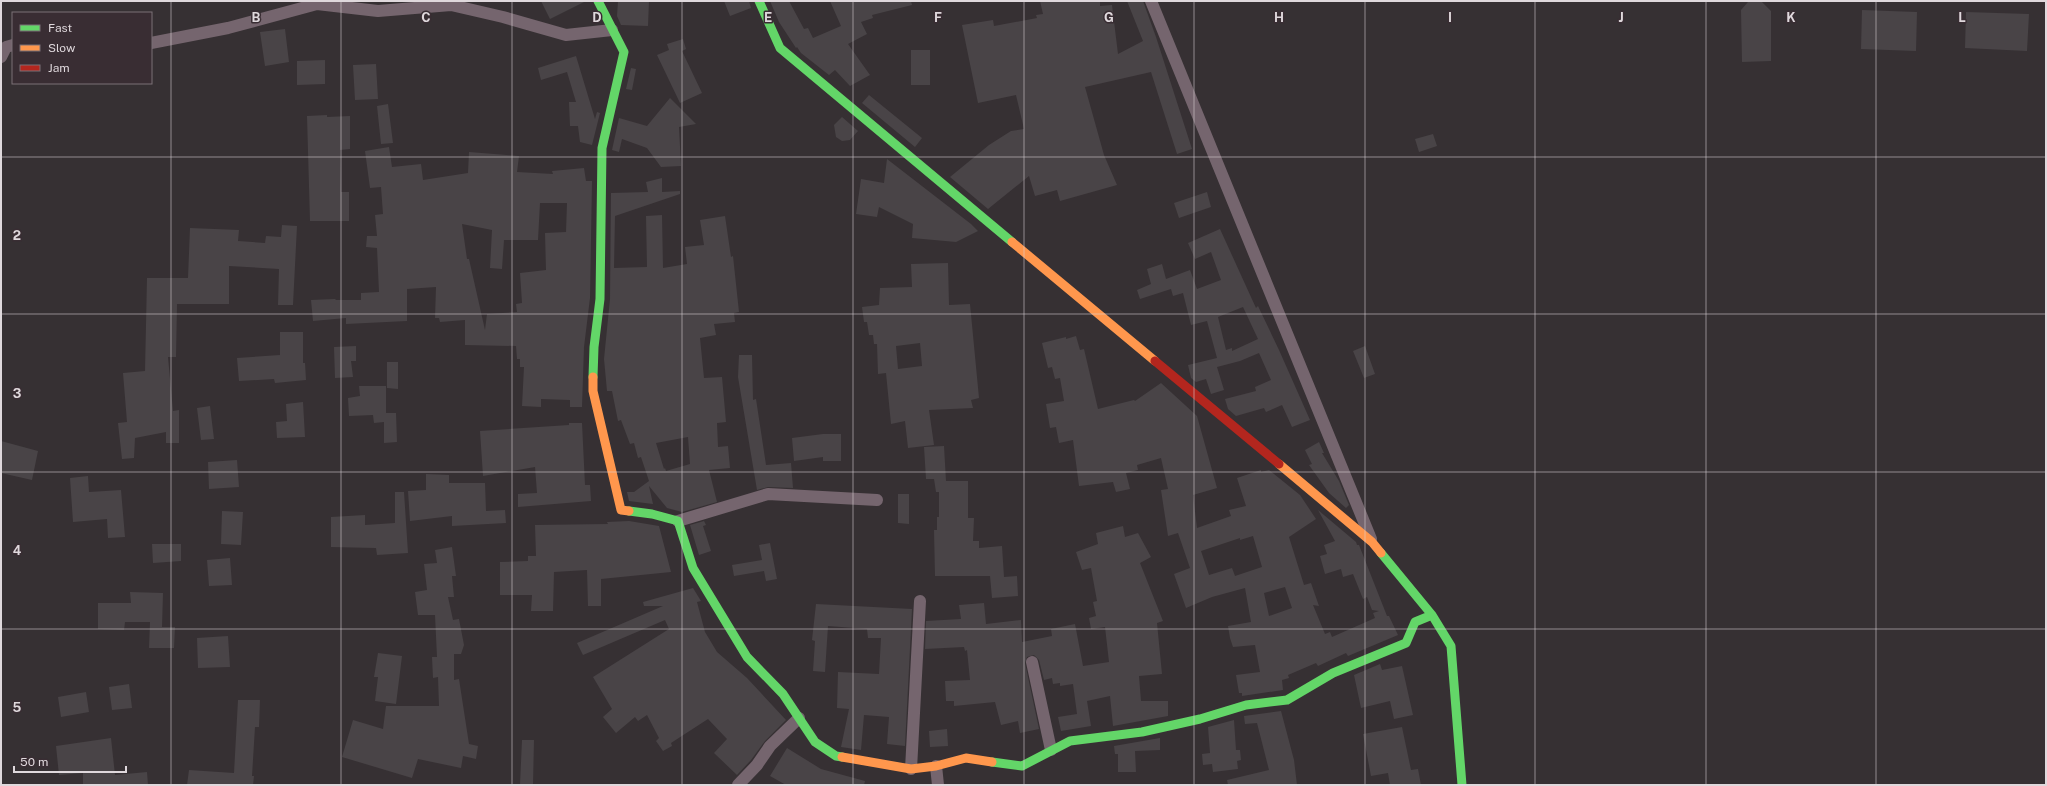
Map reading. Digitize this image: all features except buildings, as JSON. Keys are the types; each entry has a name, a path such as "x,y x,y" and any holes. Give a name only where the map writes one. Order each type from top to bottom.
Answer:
{"street":[{"path":"598,1 624,52 602,148 600,300 594,346 593,391 621,510 652,514 678,521 768,494 877,500"},
{"path":"759,1 780,48 1372,542 1432,615 1451,646 1462,785"},
{"path":"1151,1 1372,542"},
{"path":"152,43 228,28 317,4 378,11 451,5 503,17 566,35 612,30"},
{"path":"1,57 6,47 12,45"},
{"path":"678,521 694,568 747,657 783,694 815,742 836,756 911,769 936,766 966,758 1022,766 1070,741 1142,732 1200,719 1246,705 1287,700 1333,673 1406,643 1415,622 1432,615"},
{"path":"911,769 920,601"},
{"path":"1032,662 1051,750"},
{"path":"738,785 757,765 770,746 799,718"},
{"path":"936,766 938,785"}],"traffic: fast":[{"path":"593,377 594,347 600,299 602,148 624,52 598,1"},
{"path":"759,1 780,48 1012,242"},
{"path":"629,511 652,514 678,521 693,568 747,657 783,694 815,742 836,756 842,757"},
{"path":"1381,553 1432,615 1451,646 1462,785"},
{"path":"992,762 1022,766 1070,741 1142,732 1200,719 1246,705 1287,700 1333,673 1406,643 1415,622 1432,615"}],"traffic: slow":[{"path":"1012,242 1155,361"},
{"path":"593,377 593,391 621,510 629,511"},
{"path":"1279,464 1372,542 1381,553"},
{"path":"842,757 911,769 936,766 966,758 992,762"}],"traffic: jam":[{"path":"1155,361 1279,464"}]}
